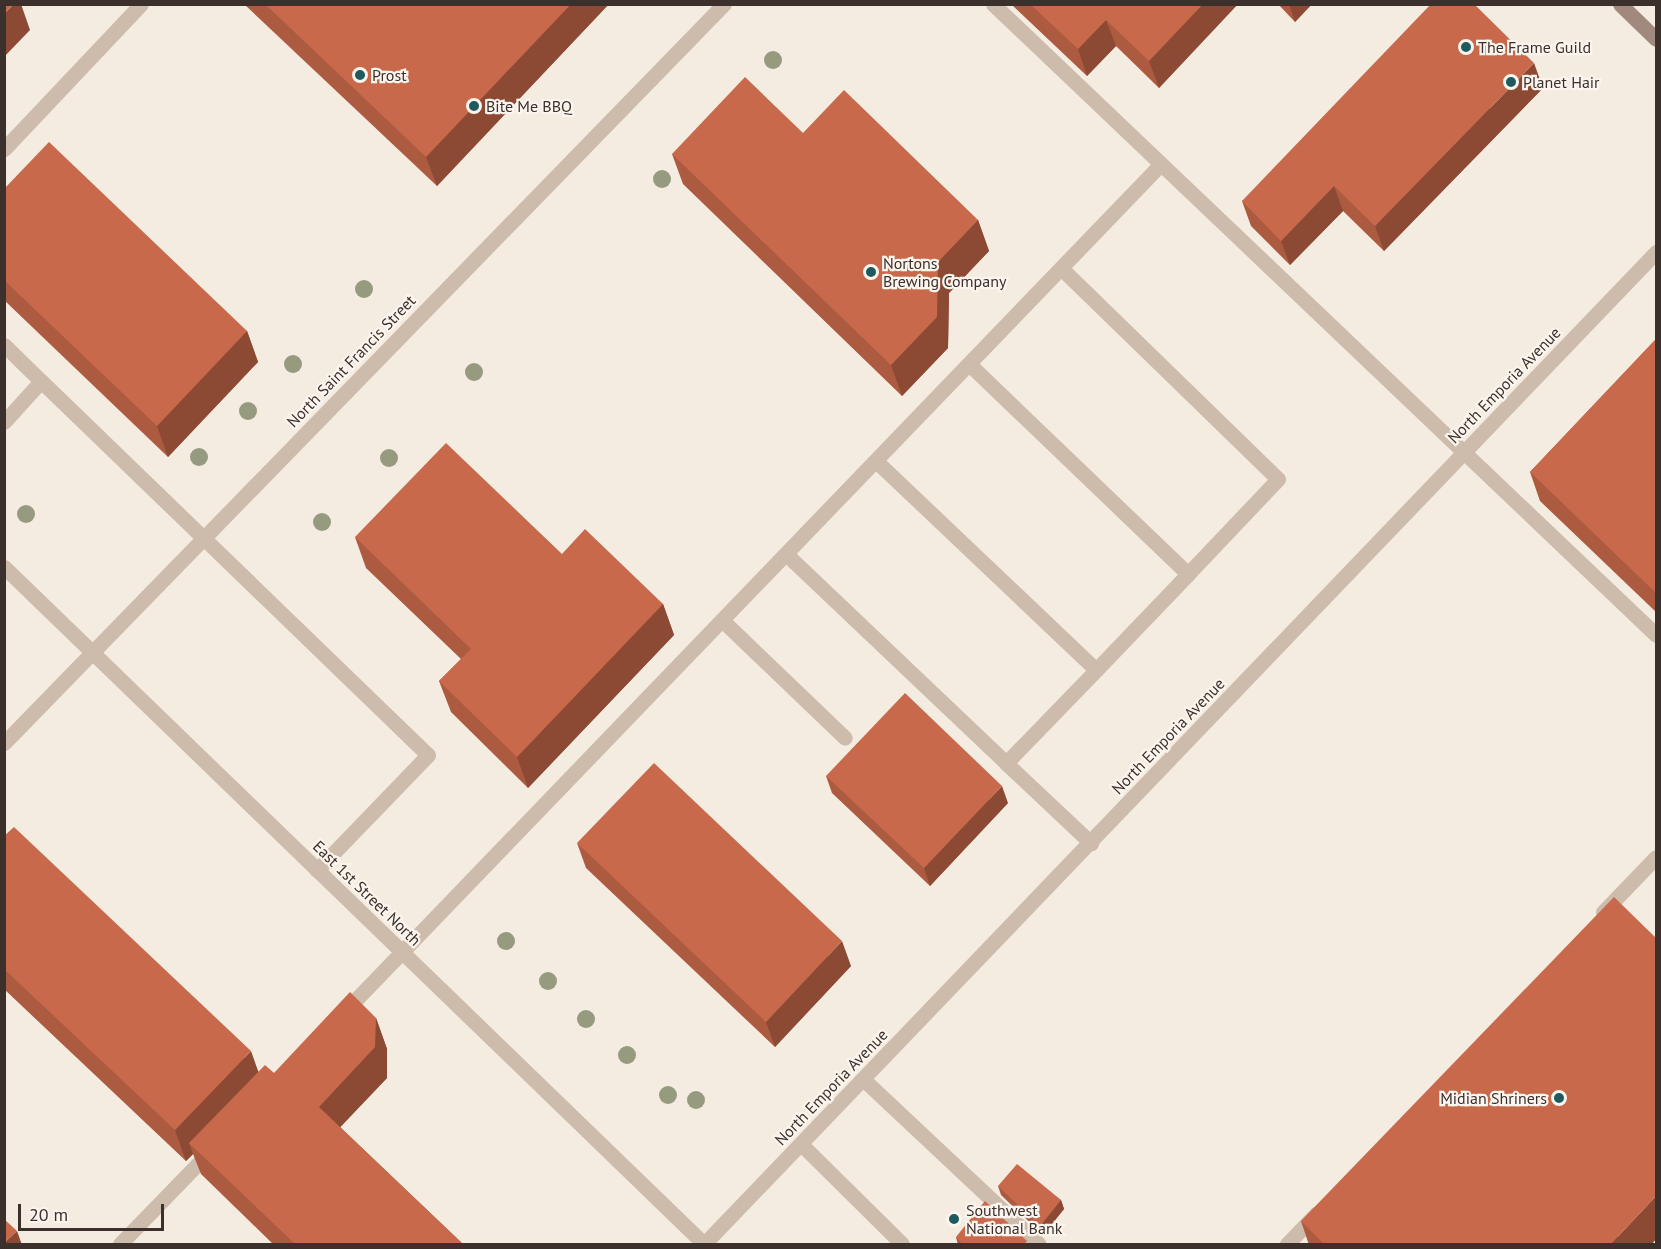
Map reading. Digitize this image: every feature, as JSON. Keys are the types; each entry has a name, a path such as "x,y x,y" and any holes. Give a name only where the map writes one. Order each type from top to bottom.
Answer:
{"main road":[{"path":"1620,4 1656,39"}],"street":[{"path":"4,149 141,4"},
{"name":"North Saint Francis Street","path":"4,743 723,4"},
{"path":"993,4 1656,635"},
{"path":"332,1025 1161,164"},
{"name":"North Emporia Avenue","path":"704,1245 1656,252"},
{"path":"1006,763 1278,479 1062,269"},
{"path":"4,345 428,755 317,870"},
{"path":"969,364 1188,574"},
{"path":"4,422 41,381"},
{"path":"876,461 1096,670"},
{"path":"786,554 1091,843"},
{"name":"East 1st Street North","path":"4,567 704,1245"},
{"path":"722,620 845,738"},
{"path":"1590,926 1656,857"},
{"path":"863,1079 1039,1245"},
{"path":"120,1245 218,1143"},
{"path":"801,1144 902,1245"},
{"path":"1287,1245 1324,1205"}],"building":[{"path":"4,4 14,4 4,14"},
{"path":"265,4 571,4 426,157"},
{"path":"1030,4 1203,4 1149,61 1106,20 1078,49"},
{"path":"1431,4 1474,4 1534,63 1375,226 1334,186 1281,241 1242,201"},
{"name":"Nortons Brewing Company","path":"745,77 803,133 844,90 978,220 938,262 937,317 891,365 672,154"},
{"path":"49,142 247,331 157,426 4,280 4,189"},
{"path":"1656,339 1656,593 1530,472"},
{"path":"446,443 562,554 585,529 663,604 517,757 439,681 471,649 355,537"},
{"path":"905,693 1002,786 924,868 826,776"},
{"path":"654,763 842,941 766,1022 577,843"},
{"path":"14,827 251,1051 175,1130 4,969 4,836"},
{"name":"Midian Shriners","path":"1614,897 1656,938 1656,1196 1610,1245 1325,1245 1301,1221"},
{"path":"350,992 376,1018 375,1047 319,1107 464,1245 296,1245 189,1143 265,1065 274,1073"},
{"path":"1017,1164 1061,1200 1040,1226 998,1186"},
{"path":"985,1201 1027,1241 1024,1245 963,1245 956,1237"},
{"path":"4,1219 17,1231 4,1243"}],"place":[{"name":"The Frame Guild","path":"1466,47"},
{"name":"Prost","path":"360,75"},
{"name":"Planet Hair","path":"1511,82"},
{"name":"Bite Me BBQ","path":"474,106"},
{"name":"Nortons Brewing Company","path":"871,272"},
{"name":"Midian Shriners","path":"1559,1098"},
{"name":"Southwest National Bank","path":"954,1219"}]}
